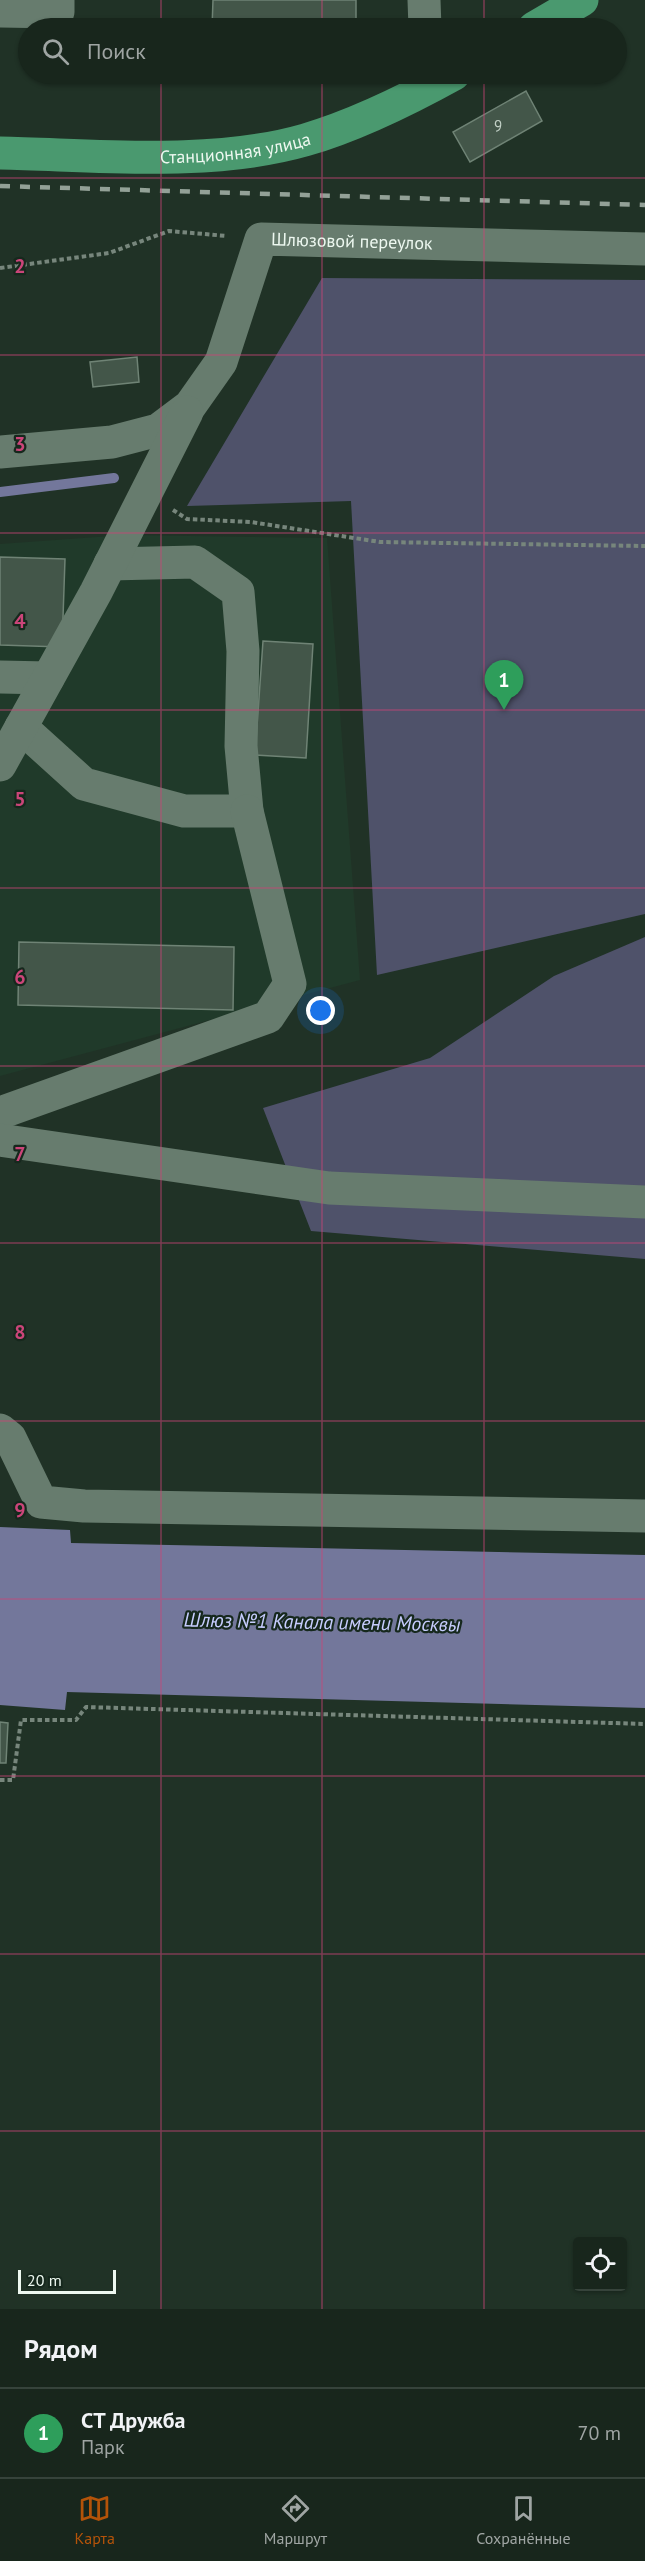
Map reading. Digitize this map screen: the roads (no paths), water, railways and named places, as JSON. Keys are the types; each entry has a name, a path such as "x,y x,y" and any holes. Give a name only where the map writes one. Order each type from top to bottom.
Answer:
{"main road":[{"path":"551,18 582,0"},
{"name":"Станционная улица","path":"0,153 201,156 254,151 304,140 355,123 427,84"}],"street":[{"path":"9,7 58,12 58,0"},
{"path":"424,0 425,18"},
{"name":"Шлюзовой переулок","path":"0,452 112,442 158,430 190,406 221,362 261,239 645,249"},
{"path":"0,765 110,564 190,406"},
{"path":"0,1113 268,1017 290,984 247,811 241,746 243,651 238,592 195,562 110,564"},
{"path":"0,677 48,678"},
{"path":"21,728 84,784 184,811 247,811"},
{"path":"0,1140 329,1188 645,1202"},
{"path":"0,1430 10,1438 41,1502 84,1506 645,1516"}],"water":[{"name":"Шлюз №1 Канала имени Москвы","path":"0,1527 70,1530 71,1543 645,1555 645,1708 67,1692 65,1710 0,1705"}],"waterway":[{"path":"0,492 114,478"}],"railway":[{"path":"0,186 645,205"}],"place":[{"name":"СТ Дружба","path":"504,710"}]}
